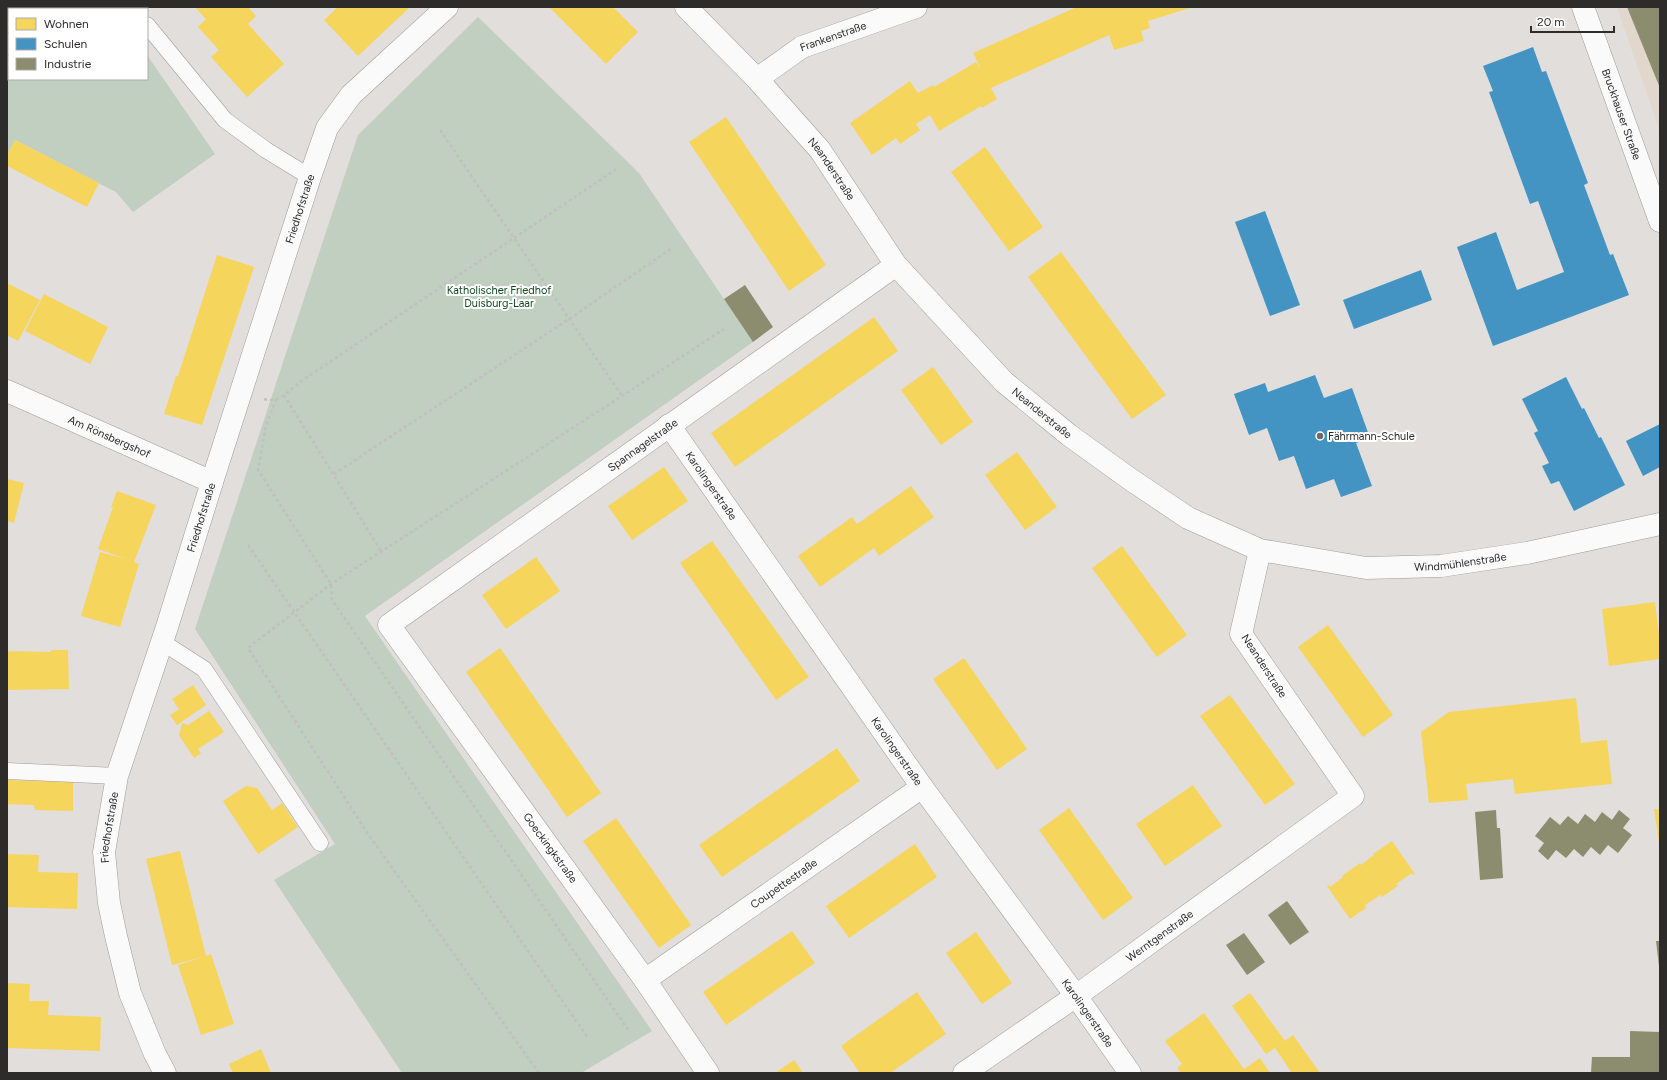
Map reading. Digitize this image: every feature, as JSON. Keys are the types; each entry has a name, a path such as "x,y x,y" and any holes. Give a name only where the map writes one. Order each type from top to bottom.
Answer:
{"street":[{"name":"Friedhofstraße","path":"165,1073 155,1054 130,993 109,903 104,852 117,776 162,642 212,482 327,128 351,95 447,7"},
{"name":"Neanderstraße","path":"686,7 757,79 820,150 896,265 1004,382 1069,434 1130,479 1188,518 1260,550 1241,634 1353,796"},
{"name":"Frankenstraße","path":"757,79 802,47 916,7"},
{"name":"Bruckhauser Straße","path":"1583,7 1660,221"},
{"name":"Spannagelstraße","path":"389,625 896,265"},
{"name":"Am Rönsbergshof","path":"7,391 212,482"},
{"name":"Karolingerstraße","path":"669,425 922,787 1076,996 1130,1073"},
{"name":"Windmühlenstraße","path":"1260,550 1366,568 1441,566 1527,553 1660,524"},
{"name":"Goeckingkstraße","path":"389,625 645,980 708,1073"},
{"name":"Coupettestraße","path":"645,980 922,787"},
{"name":"Werntgenstraße","path":"964,1073 1076,996 1353,796"}],"lane":[{"path":"148,26 225,120 266,150 310,177"},
{"path":"162,642 204,669 320,843"},
{"path":"7,771 117,776"}],"path":[{"path":"440,130 622,396"},
{"path":"241,392 270,401 284,395 300,382 515,239 618,168"},
{"path":"334,474 569,319 672,248"},
{"path":"284,395 381,551"},
{"path":"276,399 266,426 258,470 331,584 332,600 629,1031"},
{"path":"248,545 588,1038"}],"shaded area":[{"path":"1617,7 1660,7 1660,132"}],"green space":[{"path":"7,7 115,7 8,8 8,80 148,80 148,56 215,154 133,212 116,192 15,140 7,155"},
{"name":"Katholischer Friedhof Duisburg-Laar","path":"478,17 639,173 753,342 365,616 652,1031 581,1073 402,1073 274,880 335,844 195,629 358,135"}],"building: Wohnen":[{"path":"195,7 248,7 256,16 248,24 284,64 247,97 211,57 219,50 198,27 206,19"},
{"path":"338,7 410,7 358,56 324,20"},
{"path":"549,7 613,7 638,32 606,64"},
{"path":"1077,7 1193,7 1148,21 1150,28 1141,31 1144,41 1114,50 1109,35 991,88 997,99 982,108 981,106 939,131 930,115 916,124 920,130 900,144 896,138 872,155 850,123 910,81 918,93 933,85 934,87 976,62 981,69 973,53"},
{"path":"726,117 826,265 789,291 689,142"},
{"path":"15,140 99,183 87,207 7,166 7,155"},
{"path":"985,147 1043,227 1009,251 951,172"},
{"path":"1061,252 1166,395 1132,419 1028,277"},
{"path":"217,255 254,267 202,425 164,414 176,376 178,376"},
{"path":"7,283 40,300 18,341 7,335"},
{"path":"44,294 108,327 90,364 25,331"},
{"path":"874,317 898,351 735,467 711,433"},
{"path":"933,367 973,422 941,445 901,390"},
{"path":"1017,452 1057,507 1025,530 985,475"},
{"path":"664,467 688,501 632,540 608,506"},
{"path":"7,479 24,483 14,523 7,521"},
{"path":"911,486 934,517 879,556 874,548 820,587 798,556 852,517 857,524"},
{"path":"117,491 156,505 134,562 139,564 120,627 81,616 100,552 126,559 98,549"},
{"path":"712,541 809,677 776,700 680,563"},
{"path":"1122,546 1187,635 1157,657 1092,568"},
{"path":"536,557 560,591 506,629 482,595"},
{"path":"1655,602 1660,643 1660,659 1609,666 1602,609"},
{"path":"1328,625 1393,715 1363,737 1298,647"},
{"path":"500,648 601,793 567,817 466,672"},
{"path":"51,650 68,650 69,689 7,690 7,651 51,652"},
{"path":"964,658 1027,749 997,770 933,679"},
{"path":"193,685 206,705 177,725 170,715 179,709 172,699"},
{"path":"1230,695 1295,784 1265,805 1200,716"},
{"path":"1576,698 1581,743 1607,740 1612,784 1515,794 1513,779 1466,784 1468,800 1429,803 1421,732 1449,712"},
{"path":"209,711 224,732 198,749 201,753 194,758 179,735 182,723 188,725"},
{"path":"837,748 860,781 722,877 699,845"},
{"path":"7,780 73,782 73,811 35,810 34,805 7,804"},
{"path":"1193,785 1222,826 1165,866 1136,824"},
{"path":"246,786 257,788 272,810 282,803 298,827 258,854 223,801"},
{"path":"1069,808 1133,898 1103,920 1039,830"},
{"path":"1654,809 1660,809 1660,842 1659,842"},
{"path":"616,818 691,925 659,948 583,841"},
{"path":"1392,841 1415,874 1413,875 1412,873 1396,884 1398,886 1382,897 1380,895 1365,905 1366,908 1350,919 1327,886 1329,885 1330,887 1343,877 1342,876 1360,863 1361,865 1374,855 1373,854"},
{"path":"915,844 937,877 849,938 826,906"},
{"path":"180,851 206,956 211,954 234,1024 201,1035 178,965 203,957 172,965 146,859"},
{"path":"7,854 39,855 38,872 78,873 77,909 7,907"},
{"path":"792,931 815,963 726,1025 703,992"},
{"path":"976,932 1012,983 982,1004 946,953"},
{"path":"7,983 30,984 29,1001 49,1001 48,1015 101,1017 100,1051 7,1048"},
{"path":"917,992 946,1034 890,1073 860,1073 841,1046"},
{"path":"1250,993 1285,1041 1293,1035 1320,1073 1292,1073 1275,1048 1266,1054 1232,1006"},
{"path":"1204,1013 1244,1069 1260,1058 1270,1073 1181,1073 1177,1068 1182,1064 1165,1041"},
{"path":"261,1049 271,1073 233,1073 229,1064"},
{"path":"794,1060 803,1073 775,1073"}],"building: Schulen":[{"path":"1533,47 1542,72 1546,71 1588,183 1584,185 1610,255 1613,254 1629,295 1493,346 1457,247 1496,232 1517,290 1564,272 1538,201 1530,204 1489,92 1493,91 1483,66"},
{"path":"1265,211 1300,305 1270,316 1235,222"},
{"path":"1421,270 1432,300 1354,329 1343,300"},
{"name":"Fährmann-Schule","path":"1315,375 1324,398 1352,388 1370,438 1356,443 1372,486 1341,497 1334,479 1306,489 1294,456 1279,461 1267,428 1249,435 1234,394 1265,383 1268,392"},
{"path":"1566,377 1582,409 1584,408 1599,438 1601,437 1625,485 1574,511 1559,481 1551,484 1542,466 1549,463 1534,433 1538,431 1522,399"},
{"path":"1660,424 1660,467 1643,476 1626,441"}],"building: Industrie":[{"path":"1627,7 1660,7 1660,88"},
{"path":"745,285 773,327 753,342 724,299"},
{"path":"1496,810 1497,828 1500,828 1503,878 1480,880 1475,812"},
{"path":"1619,810 1630,819 1623,828 1632,835 1618,853 1608,845 1600,855 1591,847 1583,857 1574,849 1566,858 1556,850 1548,860 1538,851 1544,843 1535,836 1550,817 1560,825 1568,816 1578,824 1585,814 1595,822 1602,812 1612,820"},
{"path":"1287,901 1309,932 1290,945 1268,915"},
{"path":"1244,933 1265,962 1247,975 1226,945"},
{"path":"1656,941 1660,941 1660,966 1659,966"},
{"path":"1630,1031 1660,1032 1660,1073 1591,1073 1592,1057 1630,1057"}],"place":[{"name":"Fährmann-Schule","path":"1320,436"}]}
